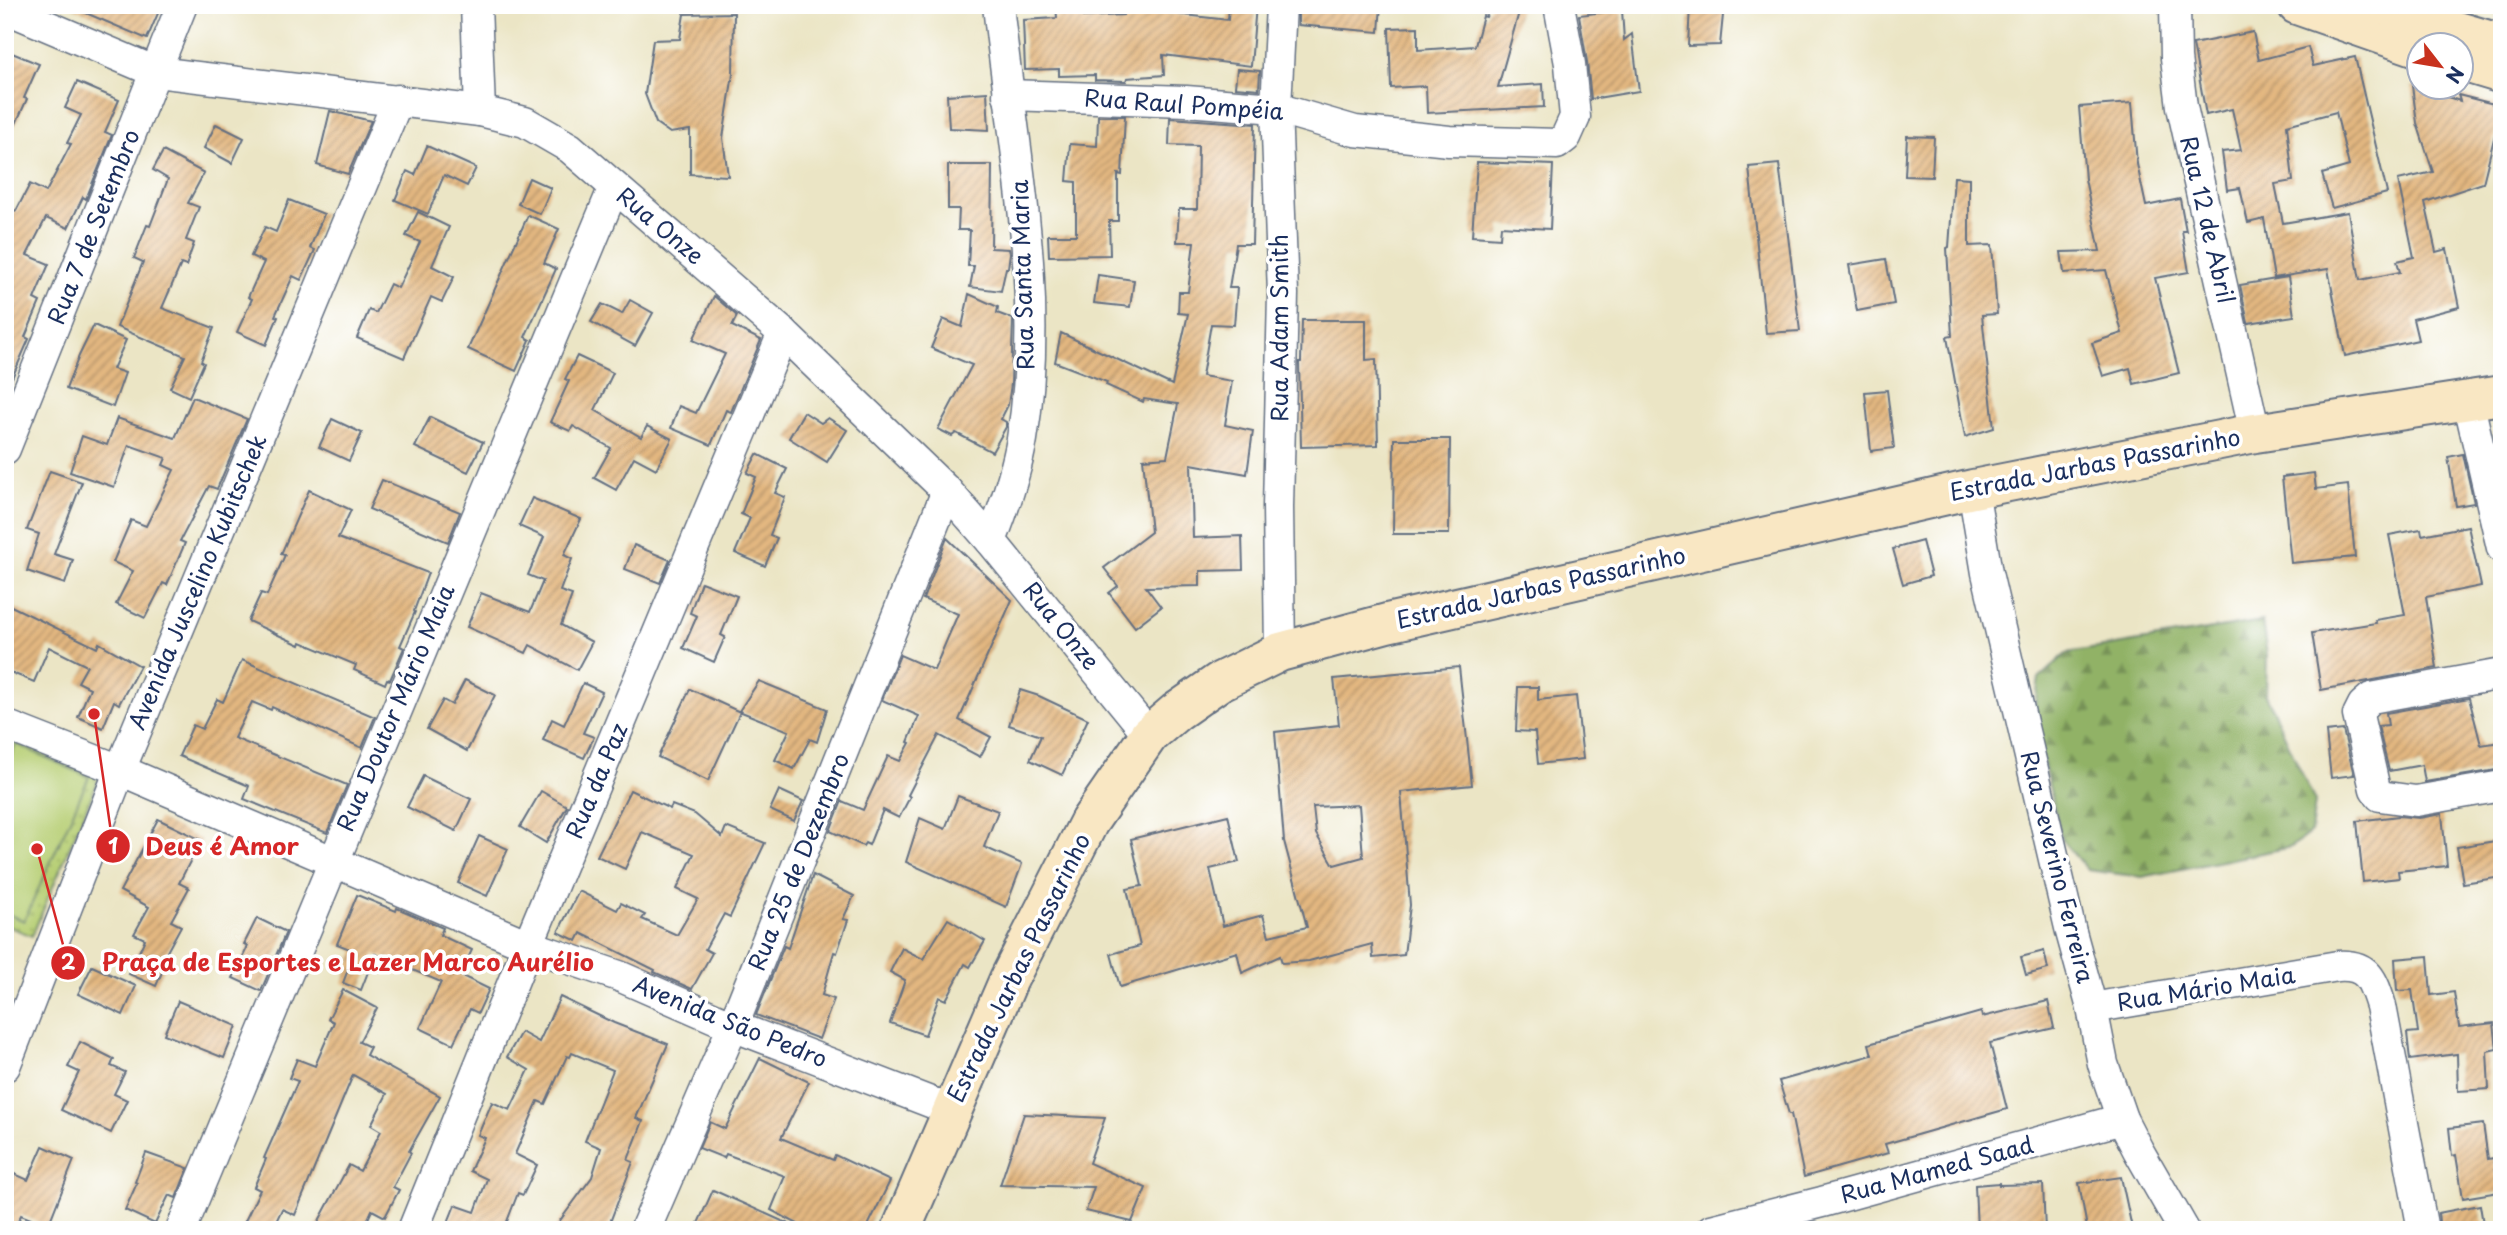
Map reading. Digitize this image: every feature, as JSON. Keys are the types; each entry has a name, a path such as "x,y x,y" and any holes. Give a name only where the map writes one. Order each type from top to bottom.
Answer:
{"street":[{"name":"Rua 7 de Setembro","path":"5,449 182,5"},
{"path":"477,5 480,111"},
{"name":"Rua Santa Maria","path":"991,541 1014,473 1022,439 1031,354 1022,197 999,5"},
{"name":"Rua Adam Smith","path":"1280,652 1278,507 1283,293 1276,108 1281,5"},
{"name":"Rua Raul Pompéia","path":"1008,95 1186,101 1276,108 1355,131 1448,141 1557,144 1566,137 1575,117 1570,64 1559,5"},
{"name":"Rua 12 de Abril","path":"2175,5 2176,58 2182,107 2255,433"},
{"path":"2297,5 2430,26 2502,44"},
{"path":"2383,5 2430,26"},
{"name":"Rua Onze","path":"5,8 156,72 480,111 525,122 569,148 783,333 947,491 1149,735"},
{"path":"2476,66 2502,74"},
{"name":"Avenida Juscelino Kubitschek","path":"5,1066 120,770 398,100"},
{"name":"Rua Doutor Mário Maia","path":"181,1230 614,187"},
{"name":"Rua da Paz","path":"413,1230 528,945 783,333"},
{"path":"2485,398 2502,548"},
{"name":"Estrada Jarbas Passarinho","path":"901,1230 1009,979 1089,822 1149,735 1219,682 1280,652 1460,605 1973,489 2255,433 2485,398"},
{"name":"Rua Severino Ferreira","path":"1973,489 1986,573 2070,932 2092,1008 2102,1064 2122,1119 2184,1230"},
{"name":"Rua 25 de Dezembro","path":"645,1230 733,1026 947,491"},
{"path":"2502,674 2371,698 2363,705 2358,715 2375,789 2380,796 2416,801 2502,786"},
{"name":"Avenida São Pedro","path":"5,725 120,770 528,945 619,976 733,1026 951,1110"},
{"name":"Rua Mário Maia","path":"2092,1008 2337,966 2354,966 2363,970 2375,987 2381,1006 2423,1230"},
{"name":"Rua Mamed Saad","path":"1711,1230 1823,1216 2122,1119"}],"green space":[{"path":"2262,621 2267,655 2266,695 2315,802 2311,832 2291,847 2142,877 2087,870 2062,840 2033,719 2039,678 2067,653"},
{"path":"5,732 101,774 32,936 5,925"},
{"path":"16,744 89,777 24,921 5,913 5,768"}],"building":[{"path":"67,5 146,5 159,11 147,39"},
{"path":"1056,5 1082,5 1083,17 1123,15 1122,5 1159,5 1159,12 1228,20 1229,5 1256,5 1251,66 1163,55 1164,75 1127,78 1126,81 1095,80 1095,75 1059,76 1059,69 1025,70 1023,20 1057,18"},
{"path":"1298,5 1381,5 1379,32 1298,25"},
{"path":"1491,5 1521,5 1498,87 1543,84 1544,107 1427,113 1426,86 1391,88 1389,28 1418,27 1418,50 1475,46 1483,16 1486,17"},
{"path":"1690,5 1724,5 1720,45 1688,46"},
{"path":"1622,10 1624,40 1632,34 1639,91 1591,99 1579,15"},
{"path":"734,13 733,74 723,138 728,176 690,174 690,130 670,133 656,123 645,94 653,40 680,39 684,14"},
{"path":"2253,32 2259,60 2308,47 2313,66 2355,57 2387,193 2332,208 2322,174 2349,166 2336,112 2287,125 2293,181 2275,184 2283,223 2348,212 2360,280 2400,272 2397,261 2414,257 2398,180 2433,172 2417,123 2414,102 2476,102 2476,100 2502,106 2483,183 2425,202 2436,252 2447,249 2459,307 2413,319 2418,340 2345,356 2328,269 2274,278 2264,219 2248,223 2240,188 2227,190 2222,152 2241,150 2232,109 2206,115 2193,44"},
{"path":"12,53 39,64 5,148 5,68"},
{"path":"1237,69 1260,71 1259,89 1235,87"},
{"path":"77,82 119,100 105,132 112,135 86,199 83,197 68,228 46,218 27,255 49,264 34,299 40,302 25,337 29,339 5,394 5,206 16,211 30,184 46,192 71,144 67,143 81,115 65,108"},
{"path":"987,92 989,130 949,128 947,95"},
{"path":"2132,103 2137,164 2146,206 2180,199 2189,272 2155,278 2179,373 2134,384 2130,368 2103,376 2092,343 2122,333 2106,270 2064,273 2061,252 2100,251 2085,179 2079,107"},
{"path":"330,111 371,121 348,174 317,165"},
{"path":"1098,116 1125,116 1122,175 1118,174 1118,221 1109,221 1110,255 1049,256 1048,235 1076,235 1076,182 1067,181 1070,144 1097,146"},
{"path":"1170,118 1255,124 1252,244 1236,244 1229,288 1237,288 1234,325 1211,324 1202,376 1232,381 1225,425 1253,431 1247,474 1191,464 1193,538 1242,536 1243,570 1200,571 1200,586 1146,587 1161,607 1135,627 1109,593 1118,586 1104,568 1151,532 1143,459 1167,457 1178,404 1144,399 1143,402 1106,385 1107,382 1055,362 1061,333 1172,385 1188,314 1178,313 1179,292 1188,292 1194,242 1177,242 1179,209 1197,209 1198,146 1169,145"},
{"path":"216,124 244,138 232,163 204,148"},
{"path":"1907,136 1934,137 1932,177 1905,176"},
{"path":"427,146 476,168 467,186 444,175 428,214 395,200 407,171 415,175"},
{"path":"163,151 204,173 188,203 199,207 186,240 194,243 186,266 181,264 162,308 214,328 201,361 204,363 189,397 170,388 185,356 117,327 143,262 134,258 168,179 153,170"},
{"path":"1477,162 1553,165 1550,229 1501,226 1500,238 1472,236"},
{"path":"1779,164 1800,331 1766,333 1749,167"},
{"path":"948,165 992,165 991,248 1009,249 1010,253 1001,291 970,287 974,266 968,266 970,230 958,230 959,209 948,209"},
{"path":"1954,177 1969,178 1969,246 1992,245 1997,314 1982,315 1994,428 1965,437 1947,337 1952,336 1947,248"},
{"path":"529,178 551,188 540,214 518,204"},
{"path":"289,200 324,214 310,248 315,250 301,280 293,276 275,316 278,317 266,345 237,332 252,299 248,297 264,262 251,256 265,227 276,232"},
{"path":"418,212 449,227 432,266 454,277 442,302 431,297 404,358 357,338 369,310 376,313 390,284 398,288 420,242 406,236"},
{"path":"528,215 559,229 544,263 556,269 525,337 530,340 516,371 468,349"},
{"path":"1886,259 1894,304 1857,311 1849,265"},
{"path":"1098,275 1134,280 1130,307 1094,303"},
{"path":"2288,277 2294,316 2248,323 2240,285"},
{"path":"969,294 998,307 997,313 1013,319 1011,384 1008,405 1001,419 1006,422 1006,427 992,452 956,433 952,436 938,429 972,365 931,348 943,319 962,327"},
{"path":"714,296 737,316 732,326 761,340 731,412 726,410 711,445 671,428 679,406 696,413 725,354 693,340"},
{"path":"630,300 653,313 635,346 591,322 602,304 622,314"},
{"path":"1302,320 1366,320 1366,360 1376,359 1378,445 1301,447 1299,362"},
{"path":"94,325 126,340 113,369 125,373 113,407 66,389"},
{"path":"577,356 613,373 595,410 641,437 647,426 672,439 656,469 634,457 616,490 594,478 611,448 573,426 570,431 550,422 569,381 565,379"},
{"path":"1887,390 1894,448 1871,451 1865,392"},
{"path":"193,397 247,419 217,489 209,486 180,541 185,543 167,585 163,583 145,618 116,604 133,571 113,562 131,520 146,526 174,470 163,465 166,458 129,445 114,487 70,472 82,436 107,445 117,418 175,438"},
{"path":"804,412 821,423 828,418 847,430 827,462 789,438"},
{"path":"430,417 483,442 468,472 415,447"},
{"path":"332,419 362,433 349,461 319,447"},
{"path":"1394,439 1450,439 1449,534 1393,534"},
{"path":"757,454 787,469 775,493 785,497 770,535 777,538 765,566 735,553 750,518 741,514 756,477 747,473"},
{"path":"2463,454 2474,503 2456,506 2448,457"},
{"path":"50,471 82,482 54,554 73,560 65,584 27,571 39,534 27,530"},
{"path":"2314,473 2316,489 2348,485 2355,557 2291,563 2282,477"},
{"path":"382,480 460,512 448,542 369,509"},
{"path":"309,490 351,510 338,538 428,573 400,646 404,648 390,680 387,679 385,684 354,670 356,665 301,642 300,645 248,621 261,593 267,595 285,555 281,554"},
{"path":"532,498 581,519 564,555 572,559 560,591 572,595 561,625 592,642 577,670 530,645 526,653 467,627 481,593 530,612 543,581 528,575 544,537 519,526"},
{"path":"2468,526 2481,586 2426,597 2437,668 2321,690 2312,633 2376,623 2375,620 2405,615 2389,535 2421,529 2422,535"},
{"path":"947,538 1012,600 959,720 991,737 980,757 939,735 899,818 883,810 869,845 865,843 863,846 830,831 842,801 863,810 888,756 900,761 910,743 908,742 919,716 882,700 900,655 934,670 958,614 923,599"},
{"path":"1922,541 1931,576 1903,584 1893,549"},
{"path":"634,545 670,560 660,583 625,569"},
{"path":"701,582 737,596 721,635 725,637 714,662 683,648 697,616 690,613"},
{"path":"5,603 97,648 99,643 140,666 119,704 114,701 103,728 78,717 90,688 78,682 87,666 49,647 34,682 5,670"},
{"path":"242,660 375,717 362,748 272,707 271,710 252,702 234,738 347,785 327,833 244,799 249,786 179,756 193,725 202,729 217,699 223,702"},
{"path":"1459,667 1472,785 1401,792 1410,905 1404,955 1373,958 1372,944 1309,961 1282,963 1280,956 1242,973 1237,952 1120,987 1111,954 1140,946 1127,889 1142,886 1131,839 1228,815 1239,862 1210,869 1223,926 1263,915 1269,936 1307,927 1284,841 1275,732 1339,725 1334,679","holes":["1359,805 1363,857 1334,865 1316,834 1313,807"]},
{"path":"465,680 495,695 467,751 427,729 443,700 452,705"},
{"path":"759,681 827,709 817,742 810,739 794,769 775,760 789,731 739,711"},
{"path":"583,683 602,692 583,733 594,737 584,758 543,740 552,719 564,725"},
{"path":"1518,687 1538,687 1538,700 1576,696 1583,759 1538,764 1535,732 1516,731"},
{"path":"690,689 740,712 708,781 658,757"},
{"path":"1020,690 1088,719 1062,775 1030,760 1041,736 1009,725"},
{"path":"2469,698 2481,745 2502,742 2502,769 2425,782 2422,765 2389,771 2378,726 2388,725 2386,713"},
{"path":"2343,730 2354,775 2331,778 2326,732"},
{"path":"423,776 471,799 456,831 407,807"},
{"path":"630,790 670,809 672,805 695,814 722,837 726,827 765,843 730,917 724,914 705,949 712,953 692,989 581,933 577,941 558,932 579,891 617,910 621,903 645,915 642,919 677,935 698,899 677,889 694,854 642,832 625,869 597,856"},
{"path":"779,790 803,801 794,821 770,810"},
{"path":"541,791 567,806 546,843 520,827"},
{"path":"958,796 998,811 984,847 1022,864 1006,907 906,862 920,818 945,829"},
{"path":"2442,814 2447,866 2398,871 2399,878 2363,882 2357,821"},
{"path":"158,819 201,840 179,883 189,888 171,921 181,926 163,959 167,961 156,986 129,974 145,939 134,934 149,907 120,891"},
{"path":"479,836 508,849 487,896 458,883"},
{"path":"2502,840 2502,877 2463,883 2457,847"},
{"path":"813,875 854,896 843,919 848,920 837,953 834,952 822,995 834,999 819,1039 756,1015 784,946 788,948"},
{"path":"357,895 396,911 397,908 443,928 440,935 472,950 460,975 489,989 478,1013 470,1009 453,1044 420,1028 441,982 375,954 361,990 343,983 355,951 337,944"},
{"path":"257,918 286,932 261,991 233,978 248,946 244,944"},
{"path":"948,919 985,941 970,967 965,964 946,1000 939,997 925,1035 890,1023 905,980 890,972 902,948 923,959"},
{"path":"2044,951 2048,969 2026,975 2021,957"},
{"path":"2428,956 2431,995 2454,992 2459,1027 2494,1023 2497,1049 2487,1051 2489,1089 2458,1091 2457,1054 2410,1060 2407,1033 2418,1032 2412,990 2397,991 2395,959"},
{"path":"92,966 136,986 123,1015 78,994"},
{"path":"343,990 377,1008 359,1042 370,1047 366,1055 440,1096 409,1151 411,1153 393,1187 399,1190 385,1217 372,1210 363,1230 314,1230 349,1165 360,1171 381,1131 371,1125 387,1094 353,1075 295,1215 282,1209 272,1230 257,1230 244,1223 260,1190 254,1187 266,1159 264,1158 298,1081 289,1078 297,1059 315,1066 334,1022 328,1019"},
{"path":"560,997 614,1023 668,1044 636,1118 643,1121 628,1160 633,1162 607,1230 553,1230 592,1177 601,1148 585,1141 613,1070 572,1053 570,1057 567,1056 545,1104 538,1101 515,1154 537,1165 523,1195 518,1193 506,1224 516,1230 445,1230 455,1205 475,1212 487,1179 470,1171 485,1138 478,1135 492,1102 510,1110 529,1070 507,1057 521,1032 539,1042"},
{"path":"178,1001 237,1026 224,1058 164,1034"},
{"path":"2048,1001 2054,1028 1990,1043 2007,1109 1885,1144 1888,1153 1804,1177 1791,1114 1779,1081 1872,1055 1869,1044 1981,1012 1982,1017"},
{"path":"80,1042 114,1059 111,1066 125,1072 114,1094 127,1100 111,1133 61,1110 79,1072 68,1067"},
{"path":"760,1058 809,1082 781,1138 833,1160 835,1155 890,1181 866,1230 809,1230 771,1210 785,1176 726,1154 724,1158 699,1148 710,1122 725,1129"},
{"path":"1024,1114 1105,1118 1089,1163 1146,1188 1132,1222 1086,1211 1094,1187 1000,1185"},
{"path":"2483,1124 2488,1159 2494,1158 2499,1192 2463,1198 2456,1155 2452,1156 2449,1128"},
{"path":"43,1146 74,1160 48,1226 21,1215 14,1230 5,1230 5,1198 15,1174 28,1180"},
{"path":"146,1153 188,1168 176,1198 169,1195 155,1224 125,1210"},
{"path":"2121,1177 2132,1228 2087,1228 2079,1183"},
{"path":"2043,1184 2045,1230 1977,1230 1975,1185"},
{"path":"713,1190 802,1230 695,1230"},
{"path":"2480,1205 2484,1230 2440,1230 2438,1213"}],"place":[{"name":"Deus é Amor","path":"94,714"},
{"name":"Praça de Esportes e Lazer Marco Aurélio","path":"37,849"}]}
